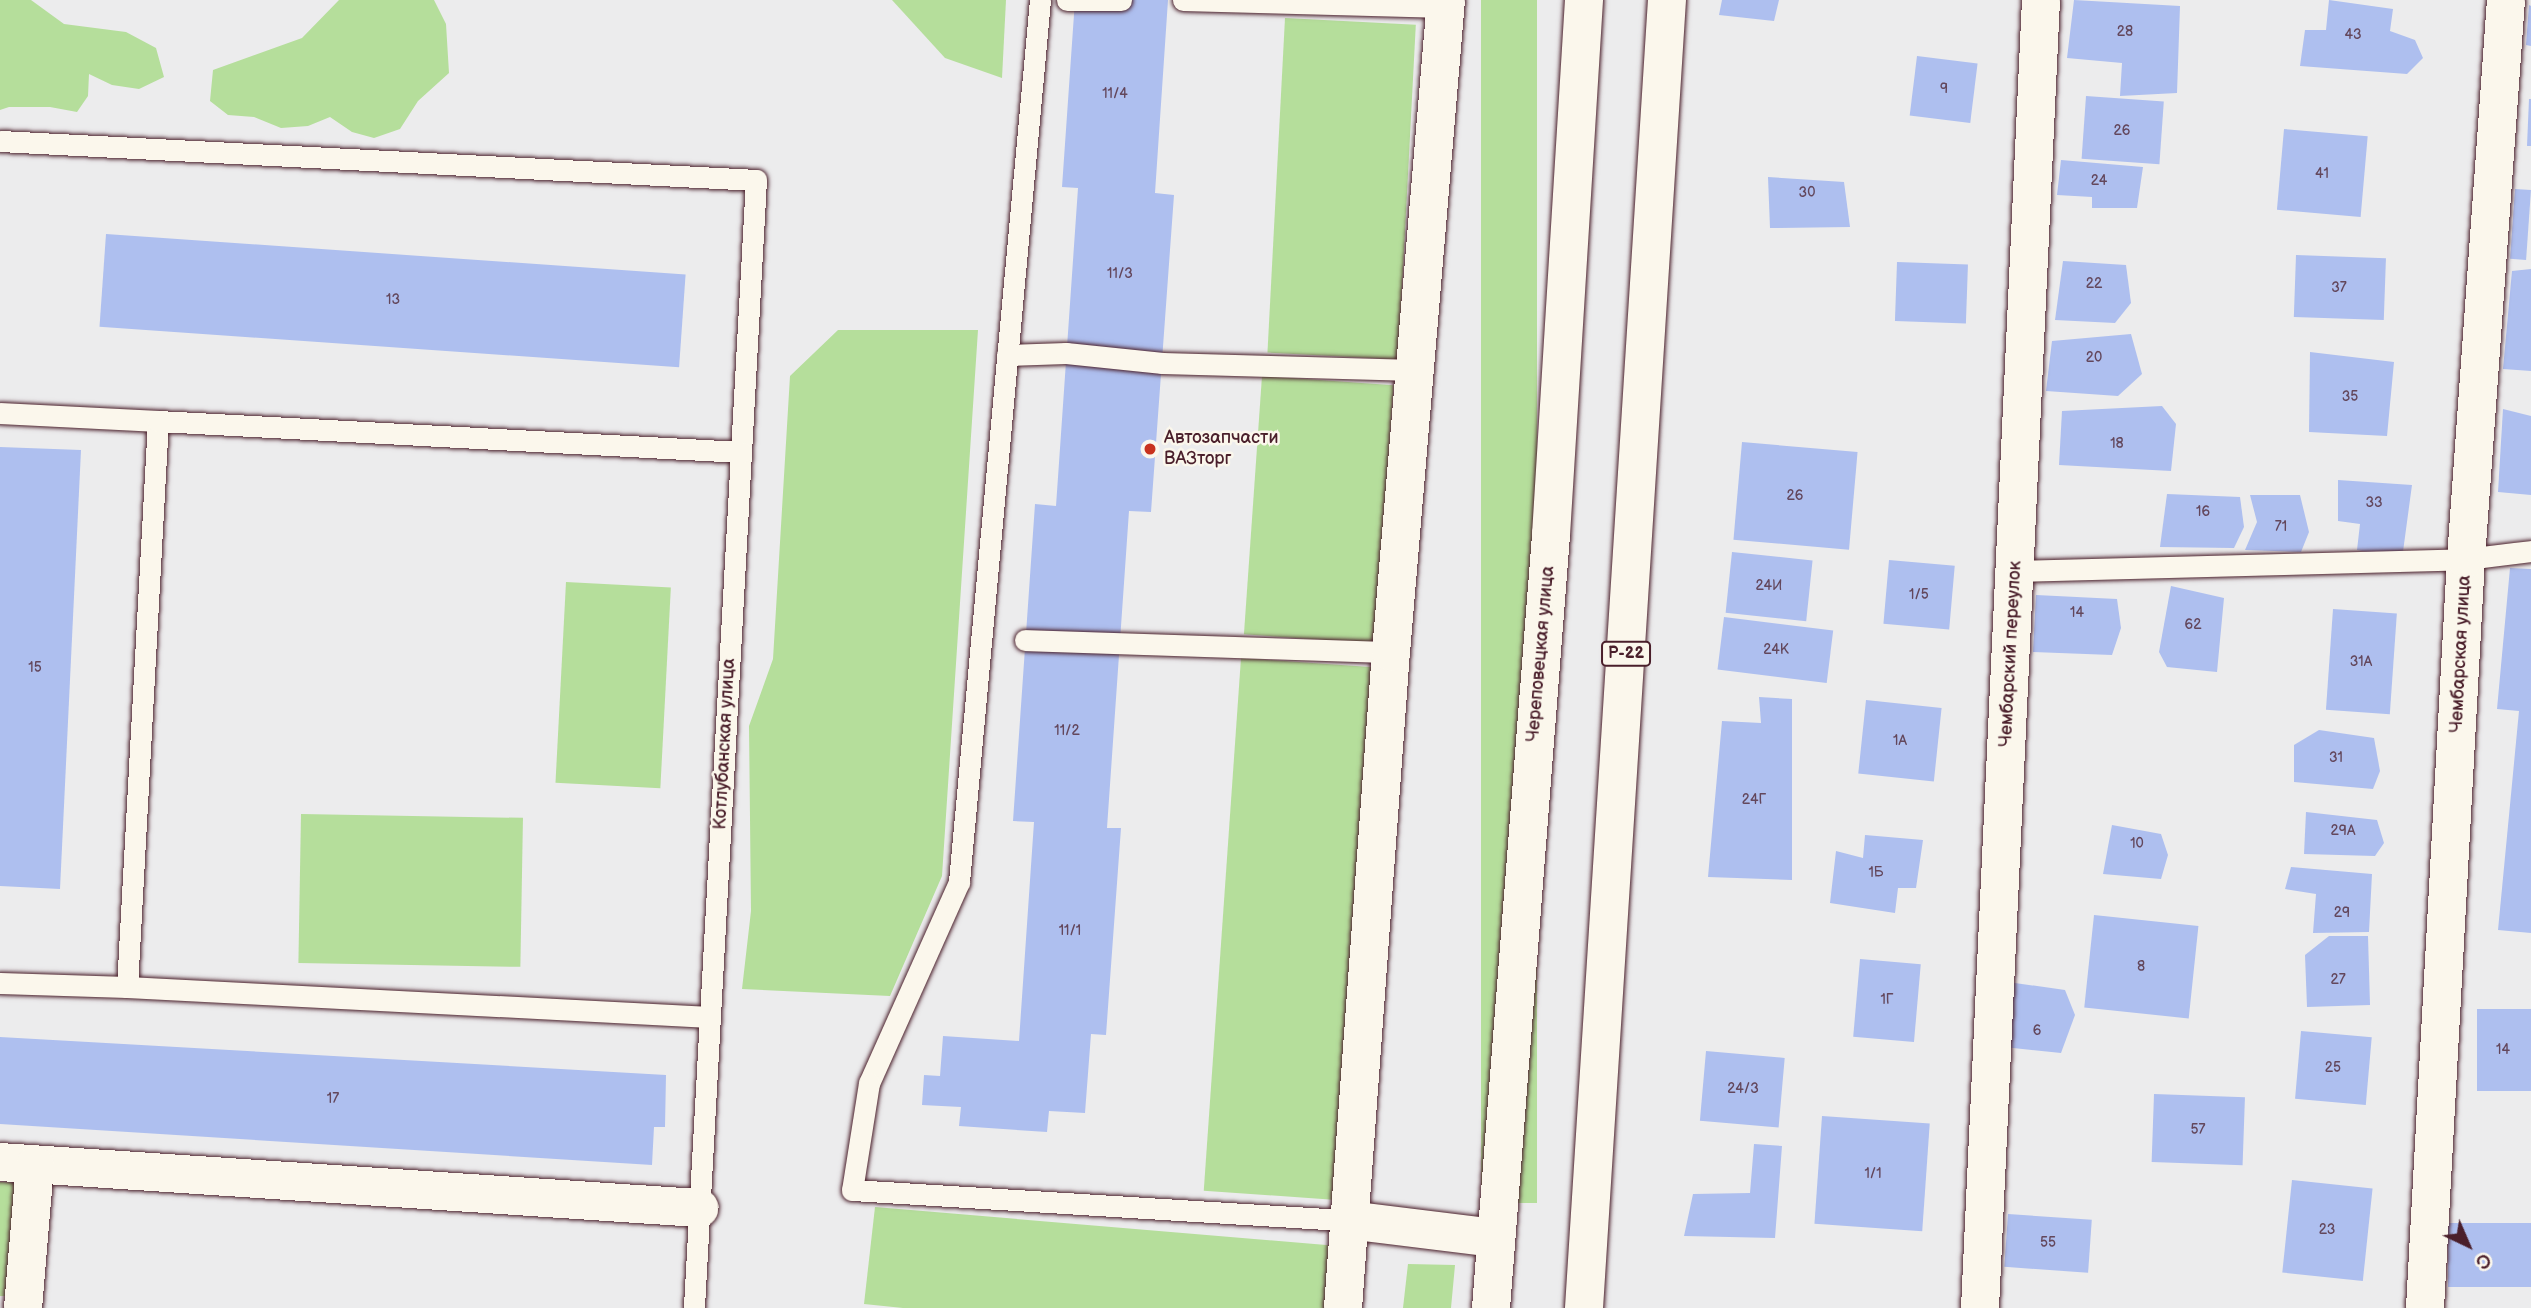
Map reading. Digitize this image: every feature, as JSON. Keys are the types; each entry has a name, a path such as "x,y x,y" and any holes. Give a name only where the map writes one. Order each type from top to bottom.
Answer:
{"main road":[{"name":"Череповецкая улица","path":"1490,1308 1551,535 1584,0"},
{"name":"Р-22","path":"1584,1308 1667,0"},
{"name":"Чембарский переулок","path":"1980,1308 2041,0"},
{"name":"Чембарская улица","path":"2425,1308 2466,559 2506,0"},
{"path":"1343,1308 1391,652 1446,4"},
{"path":"23,1308 17,1164 699,1209"},
{"path":"1348,1220 1495,1238"}],"lane":[{"path":"1040,0 959,882 869,1083 852,1190 1348,1220"},
{"path":"1067,0 1121,0"},
{"path":"1183,0 1446,4"},
{"name":"Котлубанская улица","path":"0,141 756,180 694,1308"},
{"path":"1007,355 1066,353 1162,363 1415,370"},
{"path":"0,413 741,452"},
{"path":"127,987 158,421"},
{"path":"2015,571 2466,559 2531,551"},
{"path":"1025,640 1391,652"},
{"path":"0,983 710,1017"}],"green space":[{"path":"0,0 31,0 64,24 126,32 156,48 164,77 139,89 112,85 89,74 88,96 77,112 50,107 9,107 0,110"},
{"path":"339,0 434,0 446,24 449,73 418,101 400,129 374,138 352,132 330,117 308,126 281,128 254,117 228,115 210,101 213,70 302,38"},
{"path":"892,0 1006,0 1002,78 945,58"},
{"path":"1481,0 1537,0 1537,1203 1481,1203"},
{"path":"1285,18 1416,25 1398,359 1267,353"},
{"path":"838,330 978,330 942,876 890,996 742,989 751,911 749,726 773,659 790,376"},
{"path":"1262,376 1394,385 1376,644 1244,634"},
{"path":"566,582 671,587 660,788 555,783"},
{"path":"1241,658 1374,667 1336,1200 1204,1191"},
{"path":"301,814 523,818 520,967 298,963"},
{"path":"0,1182 25,1183 19,1296 0,1296"},
{"path":"875,1207 1338,1246 1335,1308 903,1308 864,1304"},
{"path":"1408,1264 1455,1265 1451,1308 1403,1308"}],"building":[{"path":"1075,0 1168,0 1155,193 1174,195 1151,512 1129,511 1107,828 1121,828 1106,1035 1091,1034 1085,1113 1049,1111 1047,1132 959,1126 961,1107 922,1105 924,1075 940,1076 943,1036 1019,1041 1034,822 1013,821 1035,504 1056,506 1078,188 1062,187"},
{"path":"1722,0 1779,0 1774,21 1719,15"},
{"path":"2074,0 2180,6 2177,93 2120,96 2122,63 2067,58"},
{"path":"2329,0 2393,9 2390,31 2415,40 2423,58 2407,74 2300,66 2305,30 2326,30"},
{"path":"2529,5 2531,6 2531,46 2526,45"},
{"path":"1917,56 1978,63 1970,123 1910,116"},
{"path":"2086,96 2164,101 2159,164 2082,159"},
{"path":"2529,99 2531,146 2527,146"},
{"path":"2284,129 2368,136 2361,217 2277,210"},
{"path":"2061,160 2143,167 2137,208 2092,208 2092,197 2057,195"},
{"path":"1768,177 1844,182 1850,227 1770,228"},
{"path":"2515,189 2531,190 2526,260 2510,259"},
{"path":"106,234 686,275 679,367 100,327"},
{"path":"2296,255 2386,258 2384,320 2294,317"},
{"path":"2063,261 2126,265 2131,303 2115,323 2055,320"},
{"path":"1897,262 1968,264 1966,323 1895,321"},
{"path":"2531,269 2531,371 2503,369 2512,271"},
{"path":"2131,334 2142,374 2118,396 2046,391 2052,341"},
{"path":"2310,352 2394,362 2387,436 2309,432"},
{"path":"2162,406 2176,424 2171,471 2059,465 2062,411"},
{"path":"2503,409 2531,416 2531,495 2498,492"},
{"path":"1742,442 1858,452 1849,550 1733,540"},
{"path":"0,447 81,450 60,889 0,886"},
{"path":"2338,480 2412,485 2402,559 2357,550 2360,524 2338,521"},
{"path":"2167,494 2240,497 2244,527 2234,548 2160,547"},
{"path":"2250,495 2300,495 2309,532 2301,552 2245,550 2257,522"},
{"path":"1732,552 1813,560 1806,621 1726,613"},
{"path":"1889,560 1955,566 1949,630 1883,624"},
{"path":"2510,568 2531,569 2531,933 2498,930 2519,711 2497,709"},
{"path":"2171,586 2224,598 2217,672 2167,667 2159,652"},
{"path":"2036,595 2117,599 2121,628 2112,655 2033,652"},
{"path":"2333,609 2397,613 2390,714 2326,710"},
{"path":"1724,617 1833,630 1827,683 1718,670"},
{"path":"1759,697 1792,699 1792,880 1708,877 1722,721 1761,723"},
{"path":"1866,700 1942,708 1934,782 1858,774"},
{"path":"2319,730 2374,738 2380,771 2373,789 2294,782 2294,745"},
{"path":"2306,812 2377,820 2384,843 2375,856 2304,854"},
{"path":"2112,825 2161,834 2168,855 2161,879 2103,874"},
{"path":"1865,835 1923,840 1916,888 1898,888 1895,913 1830,903 1836,851 1863,858"},
{"path":"2291,867 2372,874 2369,932 2313,933 2316,894 2285,889"},
{"path":"2094,915 2198,926 2189,1018 2084,1007"},
{"path":"2329,936 2368,936 2370,1005 2307,1007 2305,955"},
{"path":"1860,959 1921,964 1914,1042 1853,1037"},
{"path":"2008,982 2065,990 2075,1015 2061,1053 2004,1047"},
{"path":"2477,1009 2531,1009 2531,1091 2477,1091"},
{"path":"2301,1031 2372,1037 2366,1105 2295,1099"},
{"path":"0,1037 666,1075 665,1127 654,1127 652,1165 0,1124"},
{"path":"1706,1051 1785,1058 1779,1128 1700,1121"},
{"path":"2154,1094 2245,1097 2243,1165 2152,1162"},
{"path":"1822,1116 1930,1124 1922,1231 1814,1224"},
{"path":"1754,1144 1782,1146 1775,1238 1684,1236 1693,1194 1750,1193"},
{"path":"2292,1180 2373,1188 2363,1281 2282,1272"},
{"path":"2008,1214 2092,1220 2088,1273 2004,1267"},
{"path":"2448,1223 2531,1223 2531,1287 2448,1287"}],"place":[{"name":"Автозапчасти ВАЗторг","path":"1150,449"}]}
